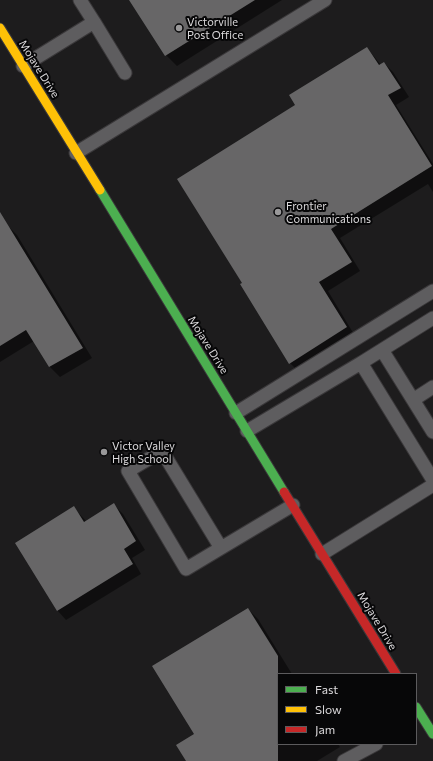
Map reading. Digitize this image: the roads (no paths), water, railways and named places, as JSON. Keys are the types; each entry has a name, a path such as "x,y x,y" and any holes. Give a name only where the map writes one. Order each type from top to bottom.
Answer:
{"main road":[{"name":"Mojave Drive","path":"0,28 395,673"},
{"path":"417,710 420,721 433,734"}],"lane":[{"path":"80,0 126,73"},
{"path":"76,153 325,0"},
{"path":"24,66 94,22"},
{"path":"236,413 433,290"},
{"path":"247,431 433,318"},
{"path":"382,350 433,432"},
{"path":"361,362 433,480"},
{"path":"413,400 433,387"},
{"path":"221,548 162,451 128,471 186,569 293,505"},
{"path":"322,554 433,485"},
{"path":"344,761 374,745"}],"place":[{"name":"Victorville Post Office","path":"179,28"},
{"name":"Frontier Communications","path":"278,212"},
{"name":"Victor Valley High School","path":"104,452"}]}
